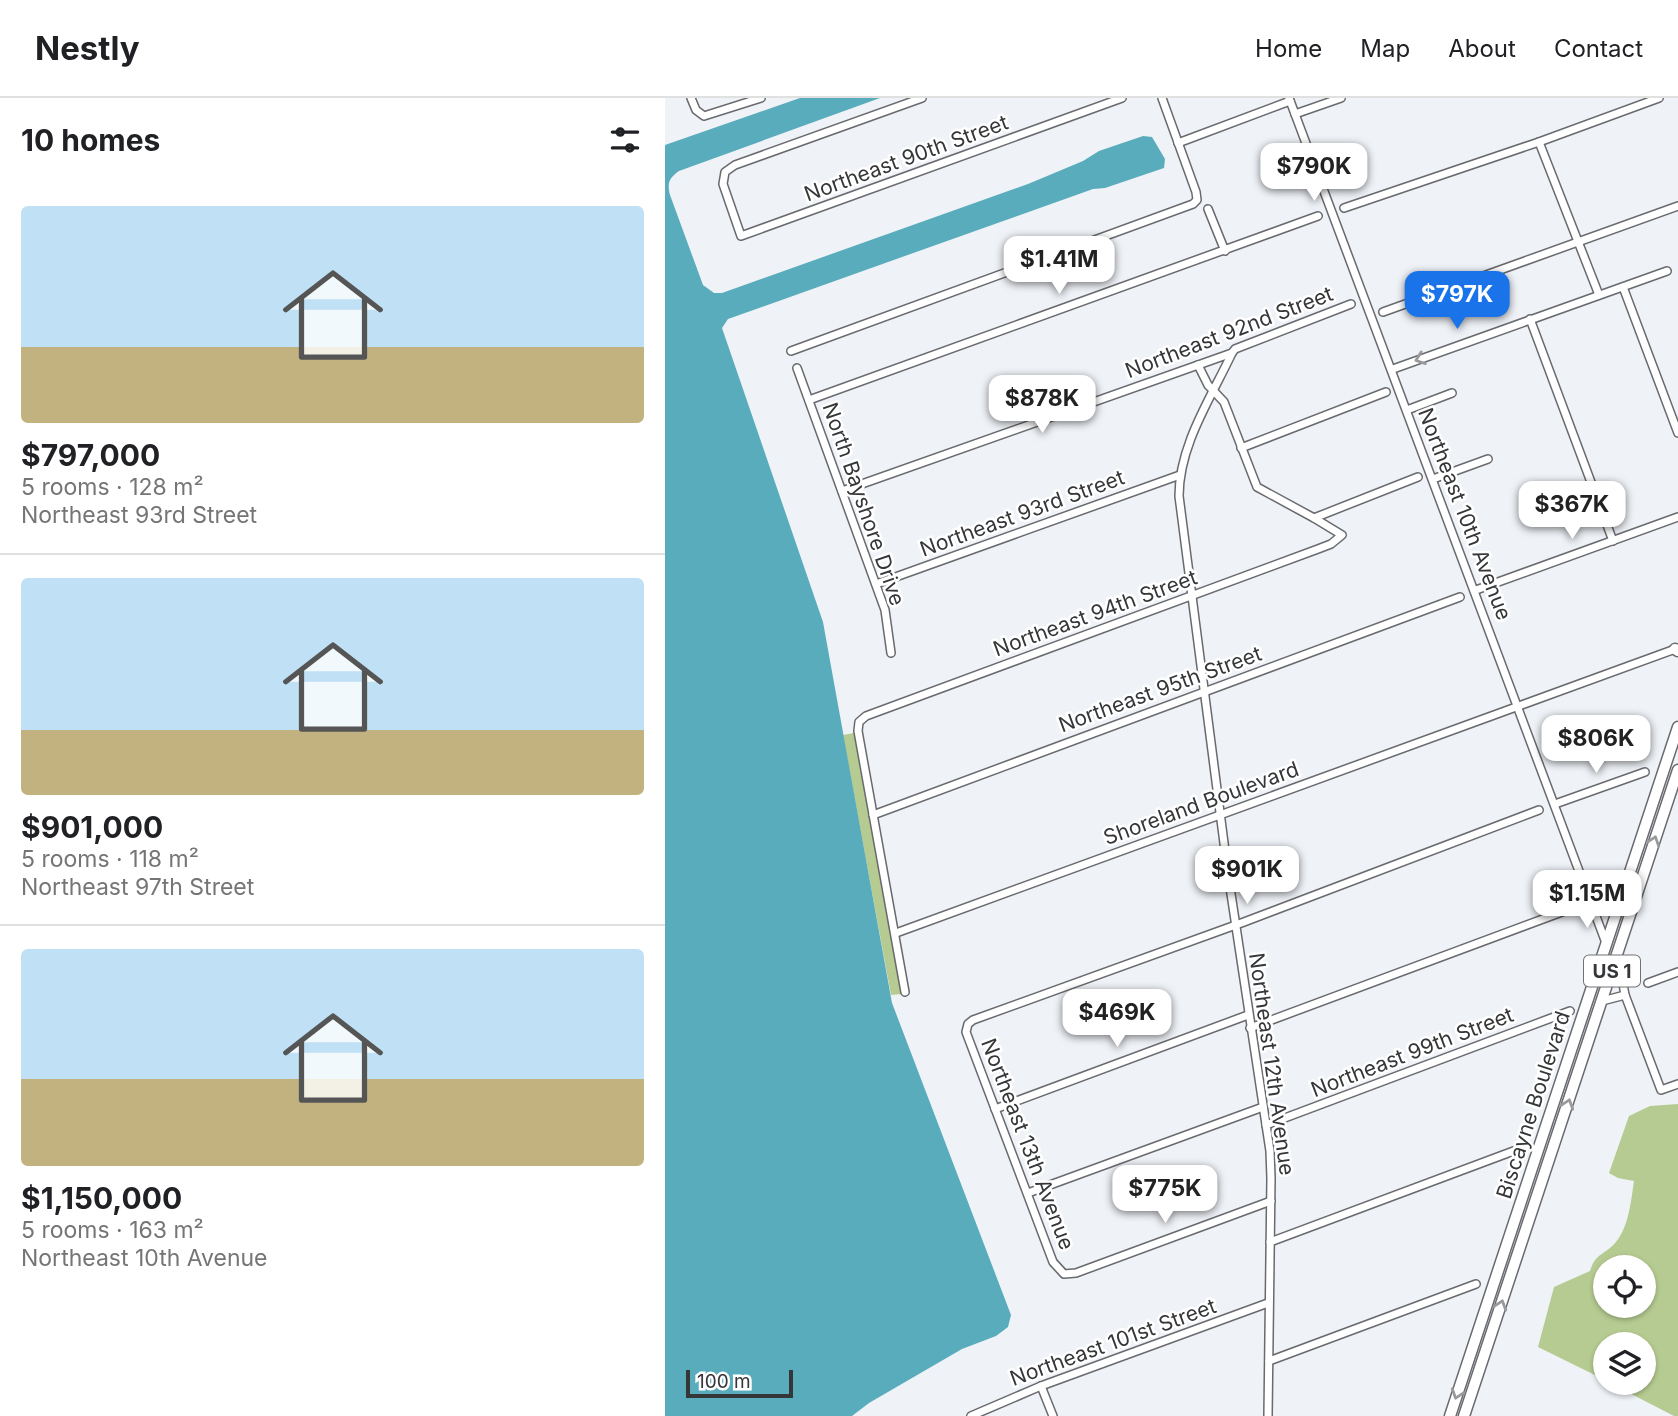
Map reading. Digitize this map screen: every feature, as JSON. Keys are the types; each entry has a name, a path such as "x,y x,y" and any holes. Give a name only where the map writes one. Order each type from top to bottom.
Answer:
{"main road":[{"name":"Biscayne Boulevard","path":"1450,1416 1678,727"},
{"name":"Biscayne Boulevard","path":"1464,1416 1678,770"},
{"path":"1533,1165 1546,1169"},
{"path":"1480,1326 1484,1340 1488,1343"}],"street":[{"path":"691,98 696,110 704,116 761,98"},
{"name":"Northeast 90th Street","path":"922,98 735,165 725,172 723,184 741,236 1122,98"},
{"path":"791,351 1193,204 1197,200 1162,98"},
{"path":"1296,114 1341,98"},
{"path":"1344,208 1659,98"},
{"path":"1178,143 1290,99"},
{"name":"Northeast 10th Avenue","path":"1290,99 1607,943"},
{"path":"1539,142 1599,295"},
{"path":"1383,312 1678,206"},
{"path":"1208,209 1225,251"},
{"path":"809,400 1318,216"},
{"path":"1393,369 1667,271"},
{"path":"1623,287 1678,433"},
{"name":"Northeast 92nd Street","path":"842,491 1232,353 1235,349 1351,304"},
{"path":"1530,319 1613,541"},
{"name":"Northeast 12th Avenue","path":"1232,353 1187,448 1179,475 1180,516 1235,924 1266,1125 1271,1178 1268,1416"},
{"path":"1198,365 1208,385 1224,402 1257,488 1314,517 1418,477"},
{"name":"North Bayshore Drive","path":"797,368 885,610 891,653"},
{"path":"1241,448 1386,393"},
{"path":"1407,410 1452,393"},
{"path":"1433,479 1488,459"},
{"name":"Northeast 93rd Street","path":"876,584 1179,475"},
{"name":"Northeast 94th Street","path":"873,815 858,731 859,722 866,716 1331,544 1342,535 1314,517"},
{"path":"1476,590 1678,517"},
{"name":"Northeast 95th Street","path":"873,815 1460,597"},
{"name":"Shoreland Boulevard","path":"896,933 1677,649"},
{"path":"1555,804 1645,772"},
{"path":"1235,924 1539,810"},
{"path":"873,815 905,992"},
{"path":"1250,1028 1578,906"},
{"name":"Northeast 13th Avenue","path":"1235,924 973,1020 968,1024 966,1032 1053,1262 1064,1273 1076,1273 1271,1201"},
{"path":"1615,959 1625,995 1661,1090 1678,1084"},
{"path":"1648,983 1678,972"},
{"path":"1602,1000 1625,995"},
{"name":"Northeast 99th Street","path":"1266,1125 1570,1011"},
{"path":"995,1109 1248,1015"},
{"path":"1028,1193 1263,1107"},
{"path":"1270,1242 1527,1146"},
{"path":"1269,1361 1476,1284"},
{"name":"Northeast 101st Street","path":"971,1416 1041,1386 1268,1303"},
{"path":"1041,1386 1053,1416"}],"green space":[{"path":"854,733 902,994 891,995 843,735"},
{"path":"1678,1104 1678,1416 1633,1395 1656,1395 1656,1332 1593,1332 1593,1374 1538,1347 1554,1287 1590,1271 1593,1264 1593,1318 1656,1318 1656,1255 1601,1255 1616,1242 1629,1213 1634,1181 1609,1173 1629,1116 1650,1106"}],"water":[{"path":"800,98 880,98 679,171 670,181 670,195 703,285 714,293 722,293 1028,184 1083,161 1099,151 1143,136 1152,137 1165,159 1164,168 1105,188 1093,189 728,319 722,328 823,622 892,1003 1011,1315 1008,1327 996,1336 962,1349 869,1403 852,1416 665,1416 665,145"}]}
